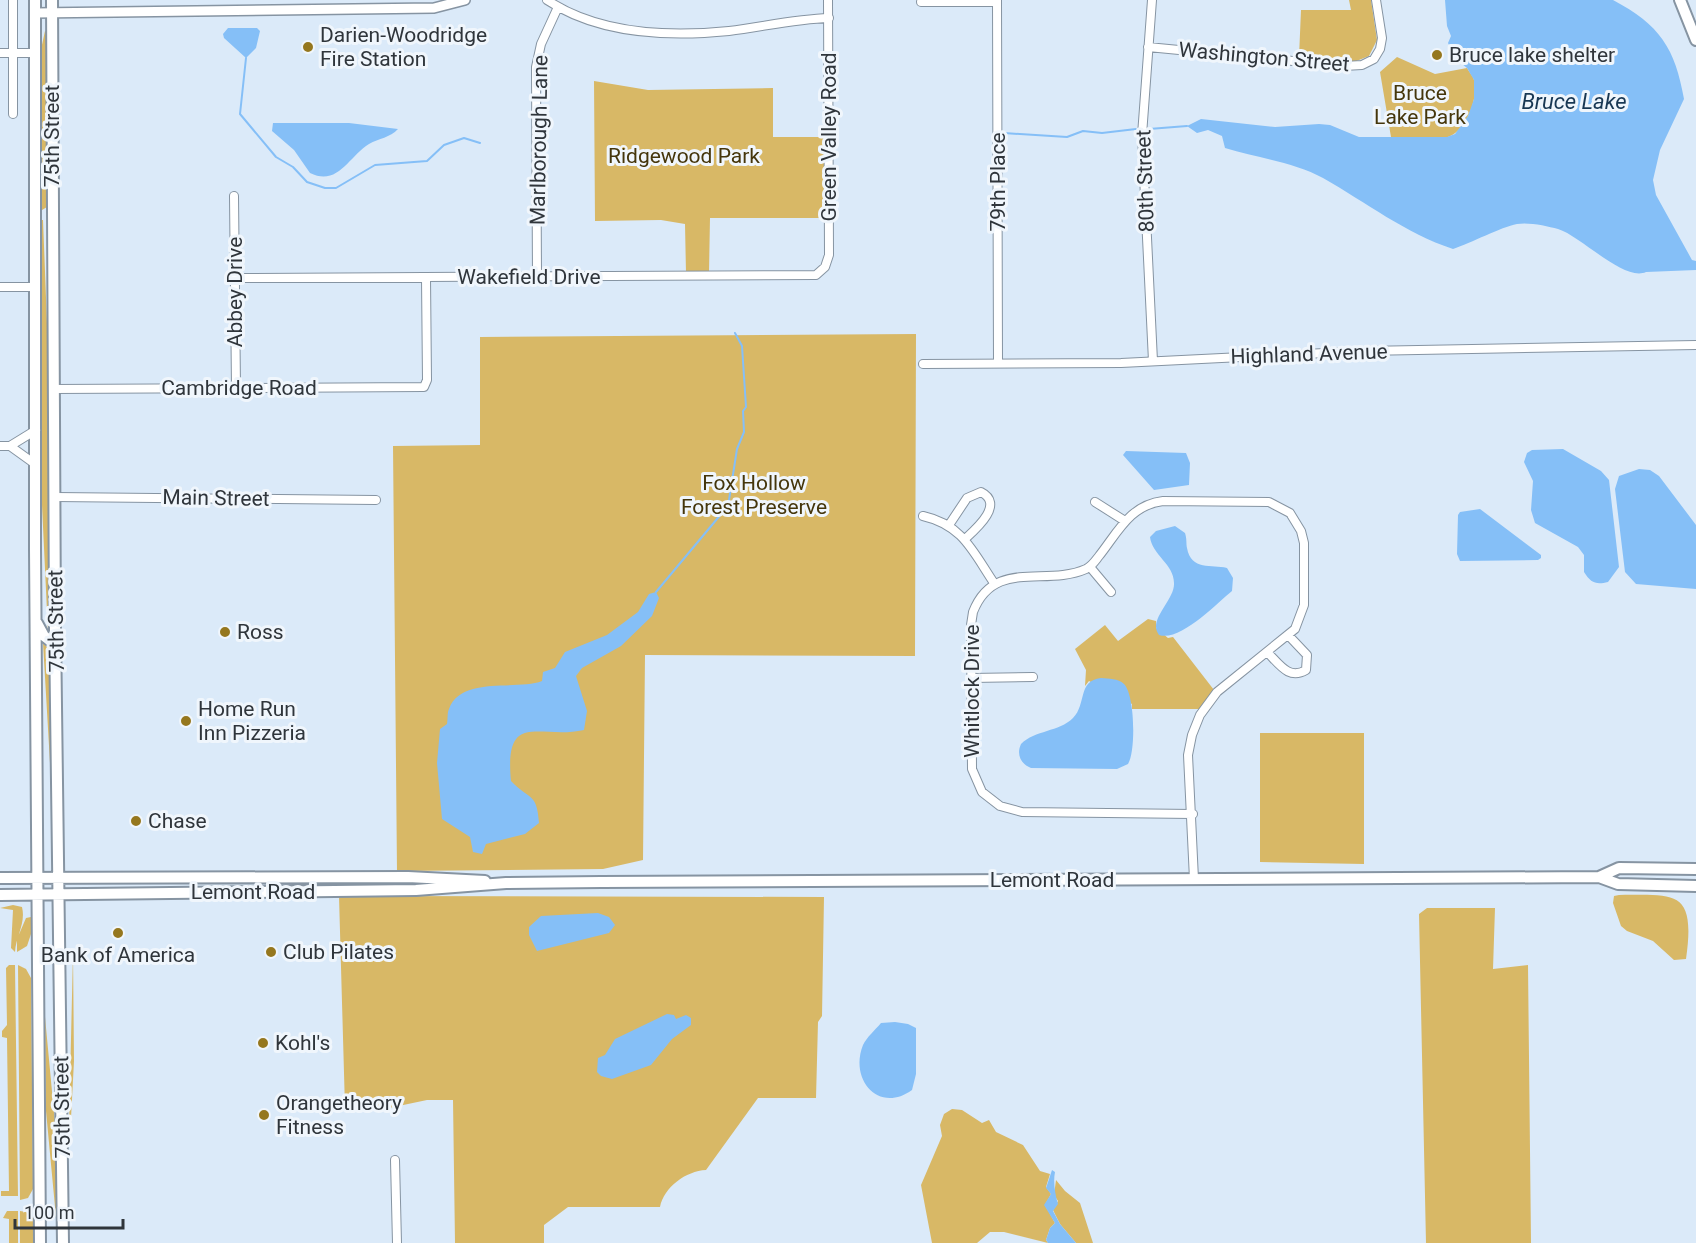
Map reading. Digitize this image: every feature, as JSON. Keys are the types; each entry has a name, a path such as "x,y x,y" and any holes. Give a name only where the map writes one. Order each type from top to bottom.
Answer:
{"main road":[{"name":"75th Street","path":"35,0 35,464 40,1243"},
{"name":"75th Street","path":"52,0 52,230 63,1243"},
{"path":"1680,0 1696,40"},
{"path":"36,213 46,216 52,230"},
{"path":"36,620 44,636 56,645"},
{"name":"Lemont Road","path":"1599,877 1619,867 1696,869"},
{"name":"Lemont Road","path":"0,878 408,877 506,883 1599,877 1618,884 1696,886"},
{"name":"Lemont Road","path":"0,895 416,890 506,883"}],"street":[{"path":"13,0 13,114"},
{"path":"35,13 434,8 465,0"},
{"path":"547,0 558,7 613,26 662,32 726,31 798,20 829,18"},
{"name":"Green Valley Road","path":"822,271 829,255 828,0"},
{"name":"80th Street","path":"1152,0 1142,135 1153,361"},
{"name":"Washington Street","path":"1148,47 1344,66 1362,65 1376,56 1382,38 1376,0"},
{"path":"921,2 997,1"},
{"name":"79th Place","path":"997,1 998,363"},
{"name":"Marlborough Lane","path":"537,277 537,67 541,44 558,7"},
{"path":"0,53 35,53"},
{"name":"Abbey Drive","path":"234,196 236,388"},
{"name":"Wakefield Drive","path":"235,279 804,277 822,271"},
{"name":"Cambridge Road","path":"54,389 424,387 427,381 426,278"},
{"path":"0,287 36,287"},
{"name":"Highland Avenue","path":"923,364 1153,361 1364,351 1696,345"},
{"path":"0,446 10,446 36,430"},
{"path":"10,446 35,464"},
{"path":"949,525 971,494 981,492 987,495 990,500 989,512 965,539"},
{"name":"Main Street","path":"55,497 376,500"},
{"path":"923,516 940,520 965,539 994,584 1014,577 1070,575 1090,567 1130,514 1144,506 1163,501 1269,502 1290,513 1301,531 1305,549 1302,614 1289,636 1217,692 1196,724 1188,755 1193,814 1194,879"},
{"path":"1095,502 1125,521"},
{"path":"1090,567 1111,592"},
{"name":"Whitlock Drive","path":"994,584 974,610 971,625 971,763 975,779 982,792 1000,806 1027,812 1193,814"},
{"path":"1268,653 1288,673 1298,674 1306,670 1307,655 1289,636"},
{"path":"971,678 1033,676"},
{"path":"395,1160 397,1243"}],"green space":[{"path":"1349,0 1371,0 1377,40 1369,56 1354,62 1299,57 1301,10 1351,10"},
{"path":"45,31 47,32 47,207 42,210 40,54"},
{"name":"Bruce Lake Park","path":"1397,57 1435,74 1467,68 1474,80 1475,96 1470,113 1454,134 1434,140 1391,137 1380,72"},
{"name":"Ridgewood Park","path":"594,81 648,90 773,88 773,137 824,137 824,218 710,218 709,273 686,273 685,224 661,220 595,221"},
{"path":"40,220 43,220 48,349 48,633 42,505"},
{"name":"Fox Hollow Forest Preserve","path":"916,334 915,656 645,655 643,860 603,869 397,871 393,446 480,445 480,337"},
{"path":"1148,619 1156,621 1156,628 1168,638 1173,637 1214,690 1199,709 1132,709 1132,704 1089,681 1085,686 1086,670 1075,649 1105,625 1118,641"},
{"path":"43,643 49,649 53,780 51,780"},
{"path":"1260,733 1364,733 1364,864 1260,862"},
{"path":"1654,895 1677,901 1684,908 1688,919 1686,959 1674,960 1653,941 1627,931 1621,926 1613,903 1614,896"},
{"path":"339,896 824,897 822,1016 818,1022 816,1098 758,1098 706,1170 691,1173 677,1181 666,1193 660,1207 568,1207 544,1225 544,1243 455,1243 453,1100 427,1100 389,1108 345,1108"},
{"path":"13,905 22,907 23,913 15,952 11,948 13,910 0,908"},
{"path":"1427,908 1495,908 1493,969 1528,965 1531,1243 1426,1243 1419,914"},
{"path":"31,917 31,934 27,946 17,952 17,939 26,918"},
{"path":"73,953 74,1061 70,1137 69,1125"},
{"path":"9,965 15,965 18,1196 1,1196 1,1191 9,1191 7,1038 2,1037 2,1031 7,1025 6,968"},
{"path":"18,965 26,969 31,978 33,1189 28,1198 20,1200"},
{"path":"45,1017 56,1134 57,1228 46,1111"},
{"path":"952,1109 962,1110 982,1123 989,1120 996,1132 1023,1145 1040,1171 1050,1174 1046,1187 1051,1194 1045,1205 1055,1223 1050,1228 1046,1240 1048,1243 1004,1232 990,1232 977,1243 932,1243 921,1185 942,1136 940,1125 944,1114"},
{"path":"1056,1180 1080,1203 1093,1243 1076,1243 1060,1224 1053,1210 1058,1201 1054,1195"},
{"path":"7,1211 18,1211 18,1243 9,1243 9,1219 3,1218"},
{"path":"20,1211 26,1212 33,1218 34,1243 20,1243"}],"water":[{"name":"Bruce Lake","path":"1445,0 1613,0 1629,9 1654,29 1663,40 1676,66 1684,99 1660,150 1653,180 1656,195 1692,260 1696,261 1696,270 1637,273 1626,270 1567,233 1532,224 1510,226 1453,249 1402,226 1323,178 1288,164 1225,148 1222,136 1208,130 1197,133 1187,126 1201,119 1275,127 1330,125 1359,137 1447,137 1455,134 1468,116 1474,99 1474,80 1467,68 1456,59 1448,43 1451,36 1447,26"},
{"path":"228,28 257,28 260,31 256,48 246,58 224,38 223,34"},
{"path":"273,123 349,123 398,129 369,144 336,173 320,176 310,173 294,150 272,131"},
{"path":"1563,449 1601,471 1609,480 1619,567 1608,582 1597,583 1589,579 1584,572 1584,555 1578,547 1535,523 1531,510 1533,481 1524,462 1527,453 1532,450"},
{"path":"1126,451 1186,453 1190,463 1189,485 1154,490 1123,455"},
{"path":"1639,469 1650,470 1659,476 1696,525 1696,589 1636,584 1625,572 1615,489 1619,476"},
{"path":"1480,509 1541,555 1541,558 1538,560 1460,561 1457,554 1458,515 1460,512"},
{"path":"1175,526 1185,533 1189,555 1193,560 1203,565 1227,568 1233,578 1232,591 1187,628 1168,636 1159,635 1156,623 1173,590 1173,576 1150,537 1156,531"},
{"path":"656,592 659,598 652,616 621,646 582,668 576,676 587,711 584,730 528,732 519,736 513,744 510,759 511,781 534,801 539,823 525,834 486,844 482,854 473,852 470,837 442,819 437,763 440,729 447,724 448,711 455,698 477,688 532,684 542,681 543,672 555,668 565,652 607,635 638,612 649,594"},
{"path":"1101,678 1119,681 1128,690 1133,736 1128,764 1117,769 1031,768 1025,764 1019,755 1021,744 1033,736 1067,723 1077,712 1088,684"},
{"path":"598,913 609,917 615,925 609,933 537,951 529,935 529,927 541,916"},
{"path":"667,1014 674,1015 676,1019 686,1015 691,1018 691,1025 672,1039 651,1065 612,1079 601,1076 597,1072 598,1058 605,1055 615,1039"},
{"path":"895,1022 916,1028 916,1074 912,1090 900,1096 888,1098 878,1096 870,1090 860,1070 860,1058 863,1045 881,1023"},
{"path":"1052,1170 1055,1172 1058,1204 1053,1211 1060,1224 1076,1243 1048,1243 1046,1240 1050,1228 1055,1223 1044,1205 1051,1194 1046,1188"}],"waterway":[{"path":"246,58 240,114 276,157 293,167 307,182 325,188 336,188 375,165 427,161 444,145 464,138 480,143"},
{"path":"1149,129 1187,126"},
{"path":"1004,133 1067,137 1083,131 1102,133 1136,129"},
{"path":"656,592 722,513 729,500 737,449 744,432 743,411 746,407 742,346 735,333"}],"place":[{"name":"Darien-Woodridge Fire Station","path":"308,47"},
{"name":"Bruce lake shelter","path":"1437,55"},
{"name":"Ross","path":"225,632"},
{"name":"Home Run Inn Pizzeria","path":"186,721"},
{"name":"Chase","path":"136,821"},
{"name":"Bank of America","path":"118,933"},
{"name":"Club Pilates","path":"271,952"},
{"name":"Kohl's","path":"263,1043"},
{"name":"Orangetheory Fitness","path":"264,1115"}]}
